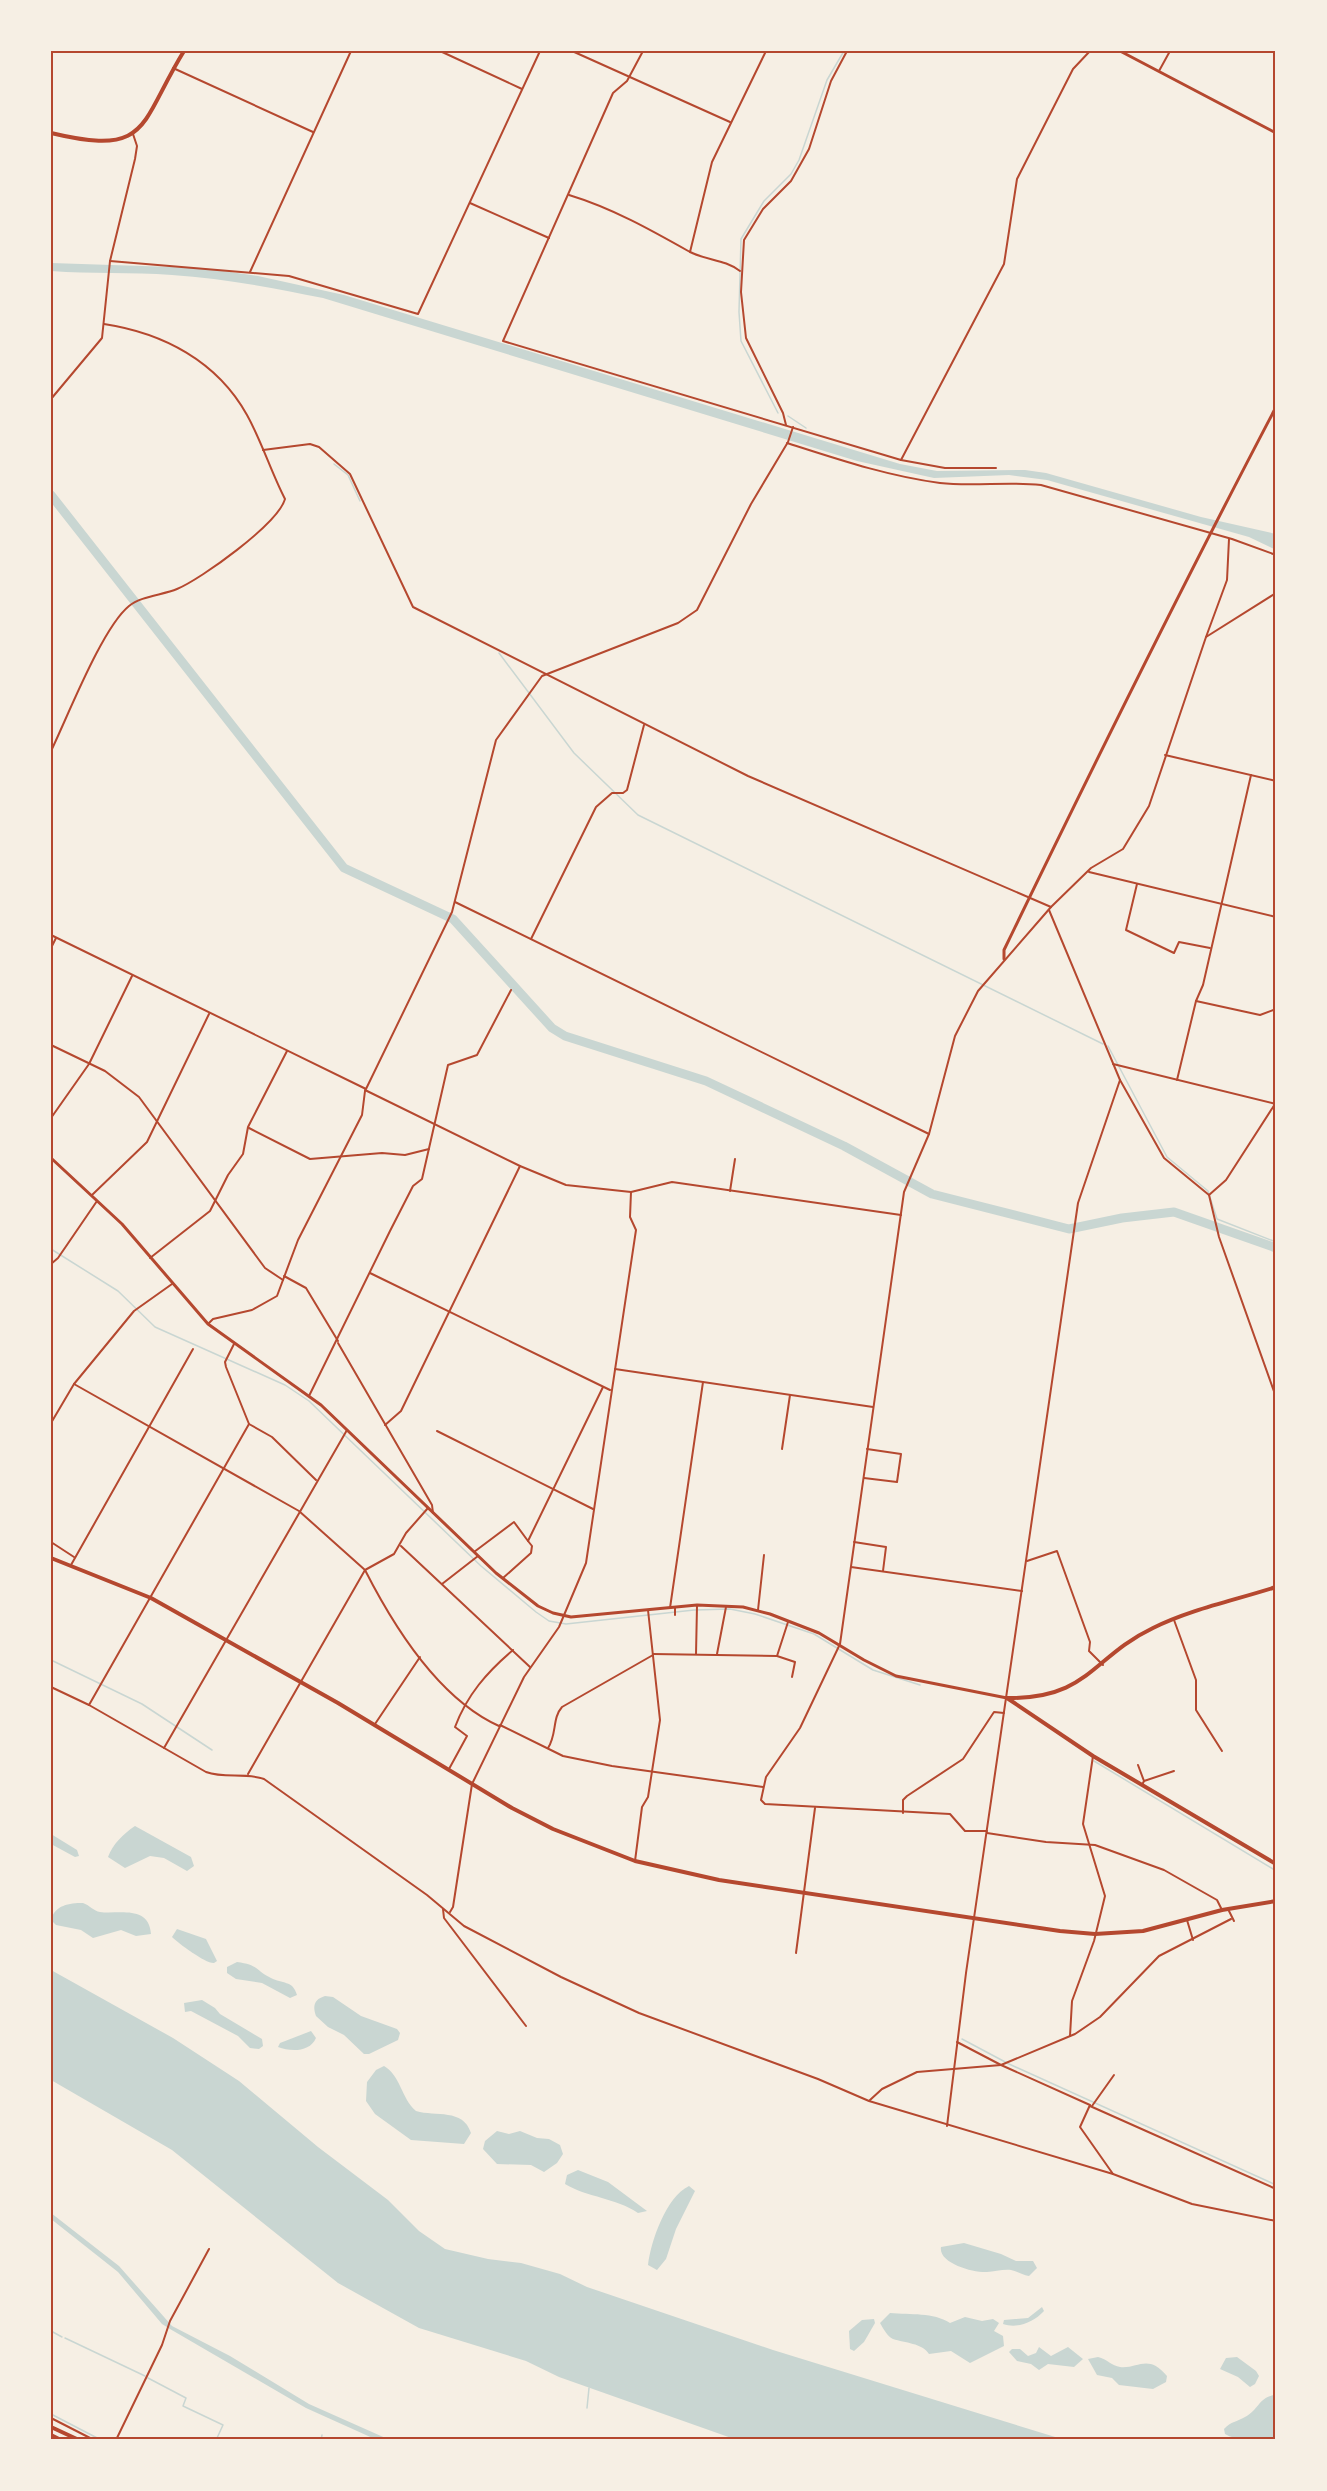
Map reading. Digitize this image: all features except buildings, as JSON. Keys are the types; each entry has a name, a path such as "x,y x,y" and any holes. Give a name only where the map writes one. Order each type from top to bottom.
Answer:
{"main road":[{"path":"51,134 104,142 122,140 134,134 145,121 184,51"},
{"path":"51,1558 71,1564 151,1598 553,1829 635,1861 687,1875 1095,1934 1143,1931 1225,1910 1276,1901"},
{"path":"1007,1698 1056,1692 1076,1685 1139,1635 1174,1620 1276,1587"},
{"path":"1007,1698 1093,1756 1143,1783 1276,1864"},
{"path":"51,2427 79,2440"},
{"path":"51,2435 61,2440"}],"street":[{"path":"250,272 351,51"},
{"path":"440,51 523,89"},
{"path":"110,262 250,272 298,278 418,314 540,51"},
{"path":"572,51 731,122"},
{"path":"642,51 630,77 613,93 503,340 901,460 945,468 996,468"},
{"path":"690,252 712,162 766,51"},
{"path":"786,425 783,413 746,338 740,271 744,240 763,209 791,181 809,150 831,81 847,51"},
{"path":"901,460 1004,264 1017,179 1073,69 1090,51"},
{"path":"1120,51 1276,133"},
{"path":"1159,71 1170,51"},
{"path":"173,68 314,132"},
{"path":"51,399 102,338 110,262 135,159 137,146 134,134"},
{"path":"569,195 603,205 626,220 690,252 706,258 726,261 740,271"},
{"path":"469,203 549,238"},
{"path":"51,751 114,621 132,604 178,588 213,568 276,515 285,499 238,399 199,358 147,333 104,324"},
{"path":"1004,959 1004,950 1217,519 1276,407"},
{"path":"208,1324 213,1319 252,1310 277,1296 298,1240 362,1115 365,1089 451,914 496,740 538,681 548,674 650,635 692,615 706,594 751,504 787,443 792,428"},
{"path":"787,443 892,474 925,481 976,484 1016,482 1041,485 1135,510 1229,538 1276,555"},
{"path":"263,450 310,444 319,447 350,474 413,607 748,776 1030,898 1050,909 1120,1080 1164,1158 1209,1195 1217,1229 1276,1397"},
{"path":"869,2102 882,2089 917,2072 955,2067 1001,2065 1070,2037 1100,2017 1160,1956 1233,1920 1217,1900 1164,1870 1090,1844 1046,1842 987,1832 965,1831 950,1814 815,1808 765,1804 761,1800 766,1777 800,1728 839,1645 906,1187 929,1134 955,1036 978,991 1004,959 1088,872 1123,849 1149,806 1227,580 1229,538"},
{"path":"1206,638 1276,593"},
{"path":"531,939 596,807 612,794 627,790 645,723"},
{"path":"1166,755 1276,781"},
{"path":"1177,1080 1196,1001 1203,985 1251,775"},
{"path":"1088,872 1276,917"},
{"path":"1137,884 1126,930 1174,953 1179,942 1211,948"},
{"path":"455,902 929,1134"},
{"path":"51,935 520,1166 566,1185 631,1192 672,1182 901,1215"},
{"path":"51,948 56,938"},
{"path":"51,1118 89,1064 132,976"},
{"path":"309,1396 413,1186 422,1179 448,1065 477,1055 511,990"},
{"path":"1196,1001 1260,1015 1276,1009"},
{"path":"92,1195 138,1154 157,1121 209,1013"},
{"path":"51,1045 105,1071 139,1097 265,1268 306,1288 432,1505 433,1513"},
{"path":"150,1258 210,1211 228,1175 243,1154 248,1127 287,1051"},
{"path":"1113,1064 1275,1104 1226,1180 1209,1195"},
{"path":"947,2126 974,1918 1074,1226 1080,1193 1120,1080"},
{"path":"248,1127 310,1159 405,1155 429,1149"},
{"path":"51,1158 122,1224 208,1324 309,1396 477,1557 538,1606 563,1618 697,1607 758,1610 839,1645 896,1676 1007,1698"},
{"path":"730,1191 735,1159"},
{"path":"385,1425 400,1411 520,1166"},
{"path":"449,1913 453,1907 472,1784 531,1667 559,1627 586,1563 636,1230 630,1217 631,1192"},
{"path":"51,1264 58,1258 98,1200"},
{"path":"370,1273 611,1391"},
{"path":"51,1423 74,1384 134,1311 172,1284"},
{"path":"234,1344 225,1362 249,1424 272,1437 316,1480"},
{"path":"71,1564 194,1349"},
{"path":"614,1369 873,1407"},
{"path":"675,1615 673,1608 703,1382"},
{"path":"74,1384 299,1511 365,1569 382,1604 420,1657 463,1705 500,1726 563,1756 763,1787"},
{"path":"528,1541 603,1387"},
{"path":"782,1449 790,1395"},
{"path":"89,1705 249,1424"},
{"path":"164,1748 346,1431"},
{"path":"436,1431 593,1509"},
{"path":"864,1478 897,1482 901,1454 867,1449"},
{"path":"248,1774 365,1569 390,1557 401,1546 406,1533 427,1509"},
{"path":"474,1552 514,1522 532,1546 531,1553 503,1578"},
{"path":"51,1542 75,1557"},
{"path":"854,1542 886,1547 883,1571"},
{"path":"401,1546 531,1667"},
{"path":"1027,1561 1057,1551 1090,1642 1089,1652 1103,1665"},
{"path":"758,1610 764,1555"},
{"path":"441,1585 477,1557"},
{"path":"850,1567 1022,1591"},
{"path":"696,1654 697,1607"},
{"path":"717,1654 726,1607"},
{"path":"635,1861 642,1808 648,1797 660,1720 648,1612"},
{"path":"1174,1620 1196,1680 1196,1710 1222,1751"},
{"path":"777,1656 788,1622"},
{"path":"448,1770 466,1736 455,1727 463,1705 490,1670 513,1650"},
{"path":"548,1748 553,1741 557,1713 562,1707 653,1655 777,1656 795,1662 792,1677"},
{"path":"375,1725 420,1657"},
{"path":"51,1687 89,1705 214,1774 248,1774 264,1779 487,1939 590,1991 663,2023 818,2079 869,2102 1113,2174 1192,2204 1230,2214 1276,2221"},
{"path":"903,1813 903,1800 907,1796 963,1759 994,1712 1004,1713"},
{"path":"1070,2037 1072,2001 1095,1934 1105,1896 1083,1817 1093,1756"},
{"path":"1138,1765 1143,1783 1174,1771"},
{"path":"796,1953 815,1808"},
{"path":"443,1909 444,1918 526,2026"},
{"path":"1187,1920 1193,1940"},
{"path":"957,2042 1001,2065 1276,2189"},
{"path":"1113,2174 1080,2127 1091,2106 1114,2075"},
{"path":"116,2440 162,2345 170,2321 209,2250"},
{"path":"51,2418 94,2440"}],"shaded area":[{"path":"51,263 203,268 258,276 344,295 900,464 937,471 1025,470 1046,473 1201,517 1276,534 1276,550 1249,537 1047,480 1009,475 934,478 857,461 323,298 191,276 51,271"},
{"path":"135,1826 191,1857 194,1866 187,1871 164,1858 150,1856 125,1868 108,1857 119,1840"},
{"path":"51,1834 77,1850 79,1856 75,1857 51,1844"},
{"path":"83,1903 100,1912 138,1915 144,1918 149,1925 151,1934 136,1936 121,1930 93,1938 81,1930 56,1925 51,1920 59,1908 68,1904"},
{"path":"177,1929 206,1939 217,1961 214,1963 205,1960 180,1944 172,1937"},
{"path":"237,1962 253,1966 271,1978 290,1985 297,1995 290,1998 262,1983 236,1979 227,1973 227,1967"},
{"path":"51,1970 173,2038 239,2081 318,2147 388,2200 419,2231 445,2249 488,2259 521,2263 560,2274 587,2287 773,2350 1065,2440 737,2440 559,2377 526,2361 419,2328 338,2283 172,2150 51,2080"},
{"path":"325,1996 333,1997 361,2016 397,2029 400,2033 398,2040 369,2054 364,2054 344,2035 328,2027 316,2016 315,2003"},
{"path":"202,2000 220,2014 262,2039 263,2046 259,2049 250,2048 238,2036 191,2011 185,2012 184,2003"},
{"path":"311,2031 316,2038 305,2048 289,2050 278,2047 280,2043"},
{"path":"384,2066 394,2075 407,2100 416,2111 448,2115 462,2120 471,2133 464,2144 411,2140 375,2114 366,2101 367,2082 376,2070"},
{"path":"497,2131 509,2134 520,2131 537,2138 549,2139 560,2145 563,2154 557,2163 544,2172 531,2165 497,2164 483,2149 485,2141"},
{"path":"578,2170 608,2182 647,2211 638,2213 565,2184 567,2175"},
{"path":"689,2186 695,2191 676,2229 666,2259 657,2270 648,2265 656,2232 673,2200"},
{"path":"51,2213 119,2266 172,2326 230,2356 309,2404 390,2440 377,2440 306,2408 162,2324 118,2272 51,2219"},
{"path":"964,2243 1016,2261 1033,2261 1037,2268 1029,2276 1011,2270 974,2271 958,2266 945,2258 941,2247"},
{"path":"1042,2307 1044,2311 1031,2321 1014,2326 1003,2324 1004,2320 1028,2318"},
{"path":"890,2313 936,2317 950,2323 965,2317 982,2321 993,2319 999,2323 994,2331 1003,2336 1004,2346 970,2363 951,2351 929,2354 918,2345 893,2339 885,2332 880,2323"},
{"path":"874,2319 875,2323 864,2342 854,2351 850,2349 849,2331 862,2320"},
{"path":"1039,2347 1051,2356 1068,2347 1083,2359 1074,2367 1048,2364 1039,2370 1031,2364 1017,2361 1009,2352 1012,2349 1020,2349 1028,2356 1036,2353"},
{"path":"1098,2357 1120,2367 1154,2365 1167,2376 1166,2382 1153,2389 1119,2385 1112,2378 1097,2375 1088,2359"},
{"path":"1237,2357 1256,2371 1259,2376 1255,2384 1250,2387 1238,2377 1220,2369 1226,2358"},
{"path":"1276,2395 1276,2439 1269,2437 1238,2438 1225,2434 1224,2429 1229,2424 1250,2414 1266,2398"}],"waterway":[{"path":"778,413 741,341 739,312 741,239 764,201 791,174 799,160 827,80 844,51"},
{"path":"788,416 806,428"},
{"path":"334,464 348,475 360,501"},
{"path":"51,495 344,868 453,919 552,1028 565,1036 706,1081 844,1146 932,1194 1069,1229 1122,1218 1174,1212 1276,1248"},
{"path":"499,653 574,753 638,815 1103,1044"},
{"path":"1108,1046 1167,1157 1208,1191 1217,1219 1276,1242"},
{"path":"51,1249 118,1291 155,1327 285,1385 309,1401 481,1566 549,1621 566,1624 694,1610 730,1609 755,1614 814,1634 873,1670 920,1685"},
{"path":"51,1660 142,1704 212,1750"},
{"path":"1094,1761 1273,1869"},
{"path":"962,2039 1009,2064 1276,2185"},
{"path":"51,2331 62,2337"},
{"path":"65,2338 145,2376"},
{"path":"148,2378 186,2398 183,2406 223,2425 217,2438"},
{"path":"587,2408 589,2388"},
{"path":"51,2414 101,2440"},
{"path":"321,2440 322,2435"}]}
